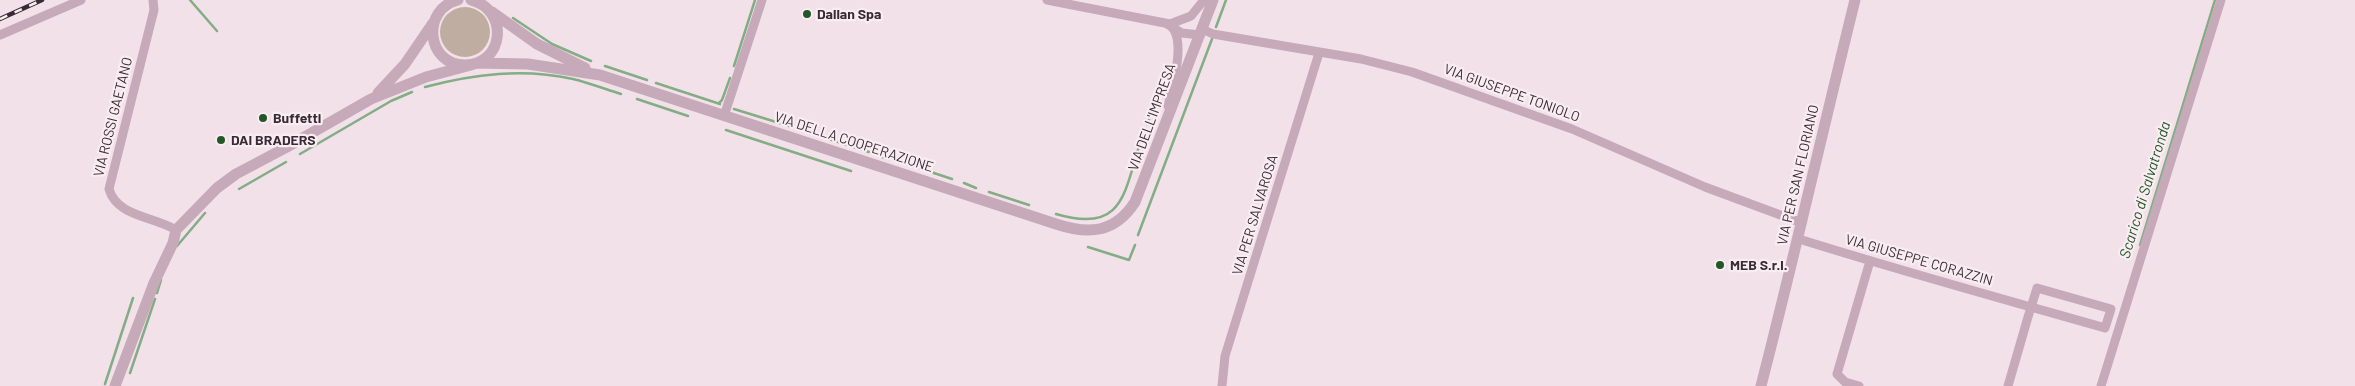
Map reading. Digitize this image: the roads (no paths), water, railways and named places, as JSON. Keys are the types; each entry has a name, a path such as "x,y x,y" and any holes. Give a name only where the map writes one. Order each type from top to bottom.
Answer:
{"street":[{"path":"0,35 81,0"},
{"name":"VIA ROSSI GAETANO","path":"153,0 154,10 109,190 111,198 119,207 166,224 176,230"},
{"path":"436,0 432,38 441,55 452,63 474,64 487,57 496,42 497,25 485,6"},
{"path":"434,20 442,8 458,0"},
{"name":"VIA DELLA COOPERAZIONE","path":"471,0 485,6 541,46 600,75 1066,227 1085,231 1100,229"},
{"path":"724,116 762,0"},
{"name":"VIA GIUSEPPE TONIOLO","path":"1046,0 1172,25 1188,25 1201,32 1361,59 1412,72 1511,106 1629,153 1705,187 1802,223"},
{"path":"1168,119 1178,49 1172,25 1191,16 1204,0"},
{"name":"VIA DELL'IMPRESA","path":"1100,229 1122,217 1135,202 1213,0"},
{"name":"VIA PER SAN FLORIANO","path":"1761,386 1799,238 1808,190 1855,0"},
{"path":"2101,386 2221,0"},
{"name":"VIA DELLA COOPERAZIONE","path":"371,99 406,64 434,20"},
{"name":"VIA PER SALVAROSA","path":"1222,386 1225,356 1319,52"},
{"name":"VIA DELLA COOPERAZIONE","path":"115,386 154,283 173,243 176,230 217,188 236,174 371,99 426,77 474,64 528,64 600,75"},
{"name":"VIA GIUSEPPE CORAZZIN","path":"1799,238 1870,261 2031,307 2105,328 2111,309 2037,288 2031,307"},
{"path":"1859,386 1846,382 1837,374 1870,261"},
{"path":"2008,386 2031,307"}],"waterway":[{"path":"190,0 217,31"},
{"path":"734,66 755,0"},
{"path":"1216,27 1226,0"},
{"name":"Scarico di Salvatronda","path":"2140,245 2215,0"},
{"path":"513,18 552,44 591,61"},
{"path":"1138,235 1212,39"},
{"path":"605,66 647,80"},
{"path":"425,87 480,76 517,73 573,79 621,94"},
{"path":"719,103 722,100 730,78"},
{"path":"656,83 720,104"},
{"path":"300,154 391,101 412,92"},
{"path":"637,99 688,116"},
{"path":"1147,124 1156,103"},
{"path":"734,109 789,126"},
{"path":"726,130 851,171"},
{"path":"829,139 869,152"},
{"path":"1056,214 1078,219 1095,219 1108,214 1117,205 1124,193 1140,143"},
{"path":"882,157 889,159"},
{"path":"239,189 286,162"},
{"path":"901,162 952,179"},
{"path":"964,183 976,188"},
{"path":"989,192 1029,205"},
{"path":"177,246 205,213"},
{"path":"1088,247 1129,260 1135,245"},
{"path":"157,293 161,280"},
{"path":"105,384 133,298"},
{"path":"130,373 155,299"}],"railway":[{"path":"0,19 42,0"}],"place":[{"name":"Dallan Spa","path":"807,14"},
{"name":"Buffetti","path":"263,118"},
{"name":"DAI BRADERS","path":"221,140"},
{"name":"MEB S.r.l.","path":"1720,265"}]}
